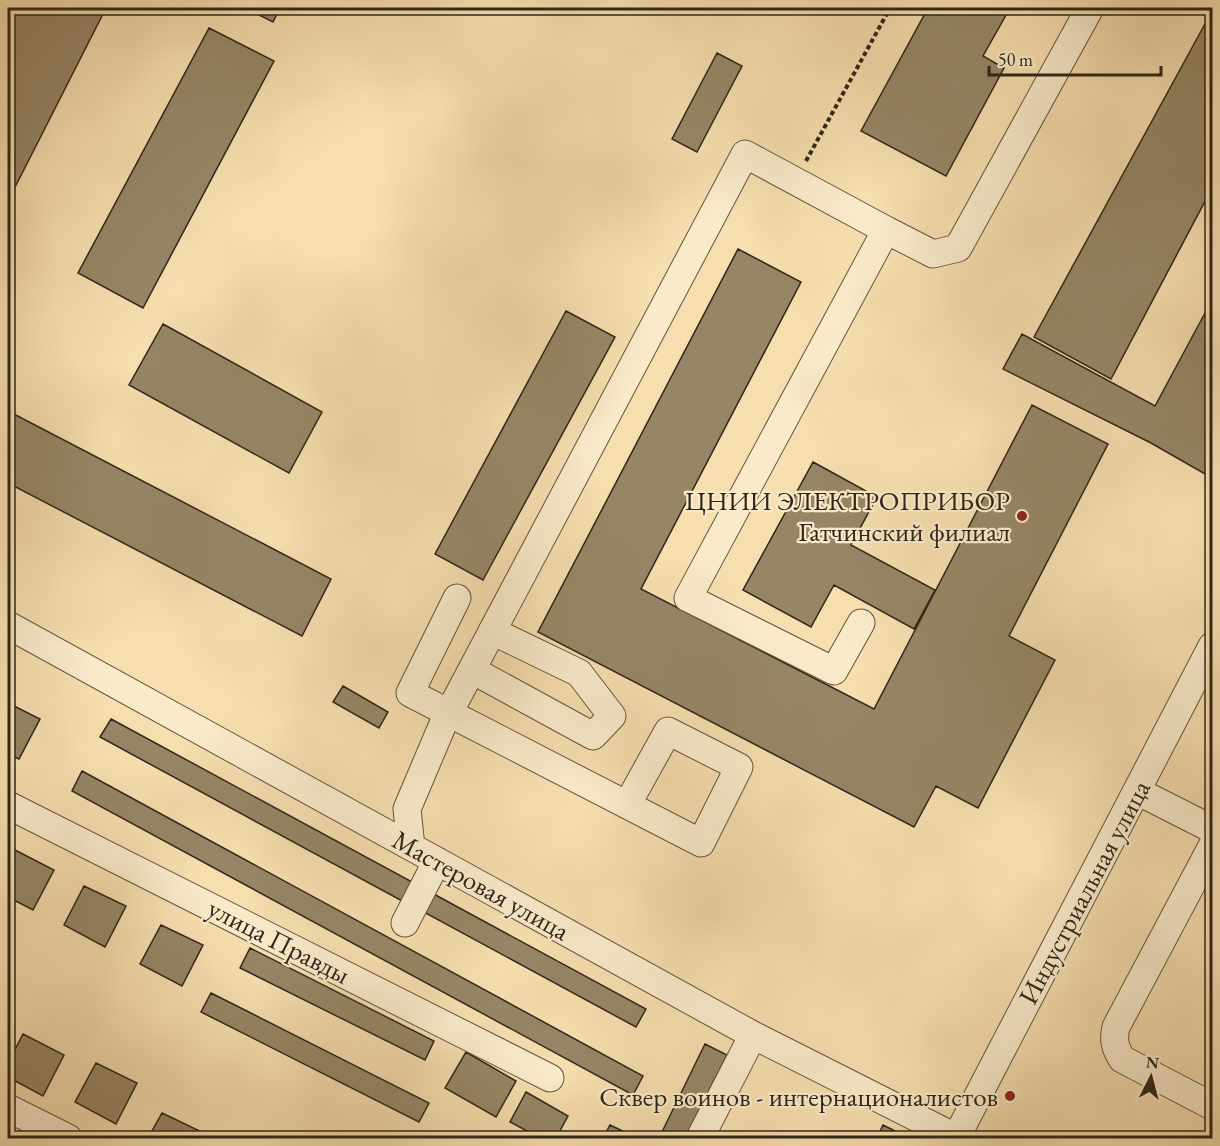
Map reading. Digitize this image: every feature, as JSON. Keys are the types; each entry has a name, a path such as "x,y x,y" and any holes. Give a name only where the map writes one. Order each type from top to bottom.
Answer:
{"street":[{"path":"411,847 406,810 449,713 745,154 933,254 958,248 1090,8"},
{"path":"861,623 834,672 688,598 886,230"},
{"path":"457,598 410,693 627,805"},
{"name":"Мастеровая улица","path":"8,625 753,1035 957,1138"},
{"path":"472,670 593,736 612,716 579,673 492,631"},
{"name":"Индустриальная улица","path":"957,1138 1212,646"},
{"path":"1137,791 1212,829"},
{"name":"улица Правды","path":"8,805 550,1078"},
{"path":"1212,846 1116,1027 1114,1035 1114,1045 1122,1059 1212,1106"},
{"path":"405,923 437,861"},
{"path":"700,1138 753,1035"},
{"path":"8,1108 68,1138"}],"path":[{"path":"795,181 890,8"}],"building":[{"path":"8,8 106,8 8,201"},
{"path":"245,8 280,8 273,22"},
{"path":"928,8 1010,8 983,56 1004,68 946,176 861,131"},
{"path":"1212,11 1212,188 1111,379 1034,337"},
{"path":"209,28 274,61 143,308 78,273"},
{"path":"717,53 742,66 697,152 672,139"},
{"name":"ЦНИИ ЭЛЕКТРОПРИБОР Гатчинский филиал","path":"738,249 801,282 641,589 874,709 1032,405 1108,444 1009,636 1055,660 978,808 936,786 914,827 538,632"},
{"path":"1212,300 1212,478 1151,443 1003,369 1022,334 1155,406"},
{"path":"566,311 615,337 483,580 435,554"},
{"path":"163,324 322,412 289,473 129,385"},
{"path":"8,411 331,579 302,636 8,483"},
{"path":"813,462 877,497 851,545 935,590 914,629 834,585 811,627 743,590"},
{"path":"343,686 388,712 379,728 333,702"},
{"path":"8,703 40,719 19,759 8,754"},
{"path":"111,719 414,883 404,902 100,737"},
{"path":"82,771 643,1076 633,1095 72,791"},
{"path":"13,849 54,870 33,910 8,897 8,859"},
{"path":"84,886 126,906 105,947 64,925"},
{"path":"430,892 646,1009 636,1027 420,910"},
{"path":"161,925 203,945 182,986 140,964"},
{"path":"250,948 434,1041 425,1060 240,968"},
{"path":"211,993 429,1103 419,1122 201,1012"},
{"path":"23,1034 64,1055 43,1096 8,1077 8,1063"},
{"path":"705,1044 727,1055 685,1138 659,1138"},
{"path":"466,1052 516,1081 496,1117 445,1088"},
{"path":"96,1063 137,1083 116,1124 75,1102"},
{"path":"526,1092 568,1116 556,1138 540,1138 510,1122"},
{"path":"162,1113 204,1133 201,1138 148,1138"},
{"path":"610,1125 637,1138 603,1138"},
{"path":"883,1125 903,1135 902,1138 877,1138"}],"place":[{"name":"ЦНИИ ЭЛЕКТРОПРИБОР Гатчинский филиал","path":"1022,516"},
{"name":"Сквер воинов - интернационалистов","path":"1010,1096"}]}
